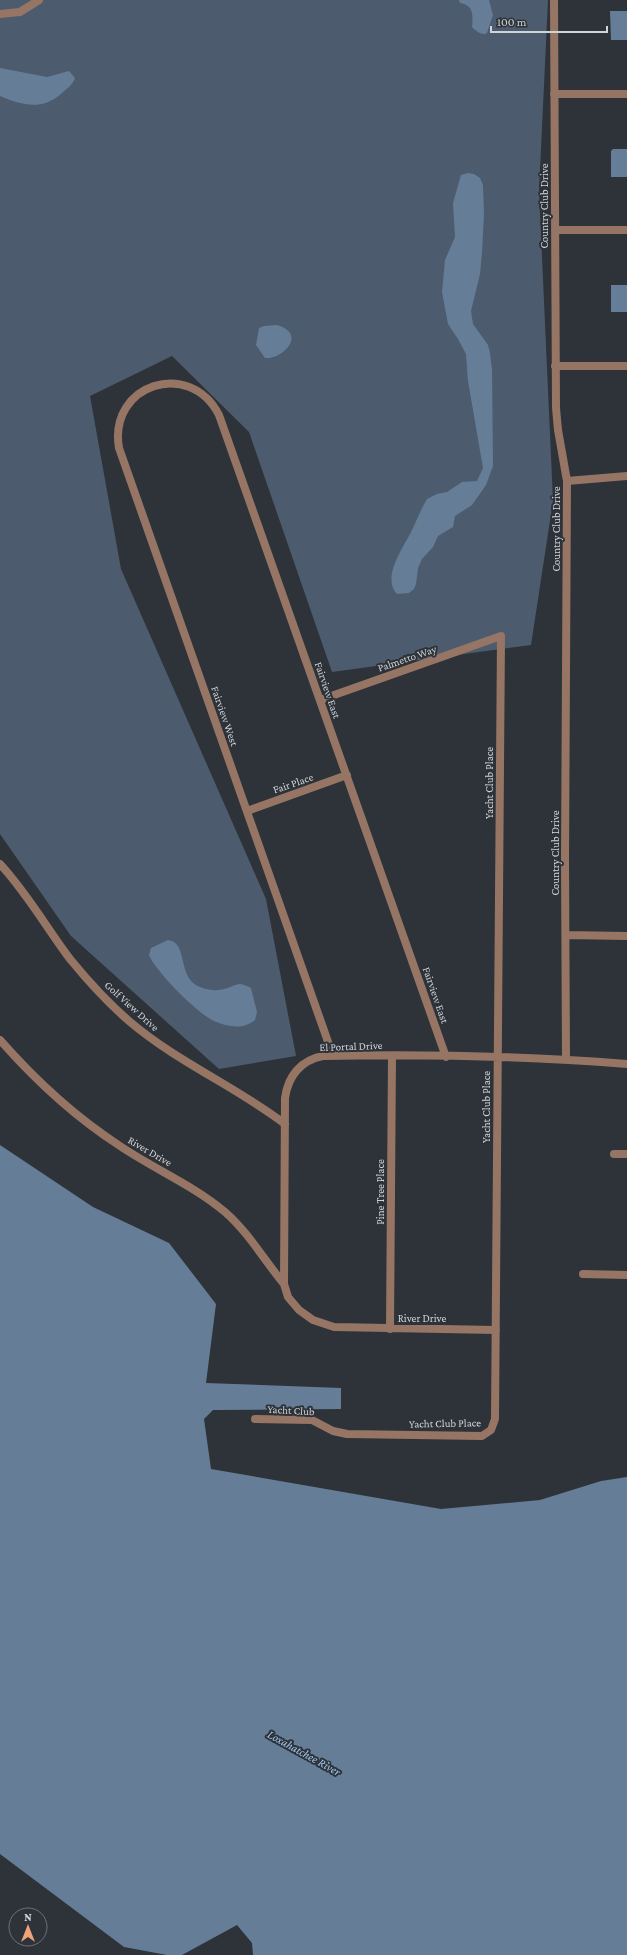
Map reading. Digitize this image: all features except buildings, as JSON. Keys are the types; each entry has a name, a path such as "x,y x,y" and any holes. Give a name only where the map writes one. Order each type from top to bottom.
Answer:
{"street":[{"path":"0,14 20,12 39,0"},
{"name":"Country Club Drive","path":"554,0 555,366 558,430 567,481 566,1059"},
{"path":"554,94 627,94"},
{"path":"555,230 627,230"},
{"path":"555,366 627,366"},
{"name":"Fairview East","path":"144,390 161,384 173,383 189,386 205,395 216,409 446,1057"},
{"name":"Fairview West","path":"144,390 130,402 123,412 118,429 119,448 333,1056"},
{"path":"567,481 627,476"},
{"name":"Palmetto Way","path":"320,700 501,636"},
{"name":"Yacht Club Place","path":"347,1434 482,1436 487,1434 494,1425 501,636"},
{"name":"Fair Place","path":"247,811 347,776"},
{"name":"Golf View Drive","path":"0,864 30,900 70,959 88,980 123,1015 173,1054 244,1095 285,1124"},
{"path":"566,935 627,936"},
{"name":"River Drive","path":"0,1040 43,1086 94,1129 140,1159 192,1188 226,1213 252,1240 284,1284"},
{"name":"El Portal Drive","path":"304,1313 288,1297 284,1284 285,1124 286,1092 292,1076 307,1061 323,1056 392,1056 566,1059 627,1064"},
{"name":"Pine Tree Place","path":"390,1329 392,1056"},
{"path":"614,1154 627,1154"},
{"path":"583,1274 627,1274"},
{"name":"River Drive","path":"304,1313 313,1320 334,1327 496,1330"},
{"name":"Yacht Club","path":"254,1419 312,1420 334,1431 347,1434"}],"shaded area":[{"path":"0,0 548,0 539,191 553,501 531,645 332,672 249,432 172,356 90,396 121,569 266,899 296,1056 219,1069 71,936 0,834"}],"water":[{"path":"459,0 489,0 493,15 487,33 481,33 472,27 472,12 468,6 460,3"},
{"path":"610,11 627,11 627,40 611,40"},
{"path":"0,68 47,77 69,71 75,78 69,87 54,99 46,103 31,105 16,102 0,96"},
{"path":"613,149 627,149 627,177 611,177 611,151"},
{"path":"468,173 474,174 480,178 483,185 484,214 480,274 471,311 473,324 488,345 490,353 492,370 493,466 486,485 472,505 455,516 453,527 438,536 433,547 422,559 418,568 414,589 409,593 397,594 391,579 393,571 400,553 427,499 437,494 447,492 462,482 477,481 483,468 468,381 466,354 448,324 442,292 445,260 455,237 453,203 461,175"},
{"path":"611,285 627,285 627,312 611,312"},
{"path":"277,325 286,329 291,334 289,346 284,351 272,358 265,358 256,345 259,328"},
{"path":"168,940 178,945 185,970 192,982 195,984 212,990 226,989 239,984 251,988 257,1012 255,1020 246,1025 240,1026 225,1025 207,1017 188,1001 168,981 149,955 151,948"},
{"name":"Loxahatchee River","path":"0,1145 93,1207 169,1243 216,1304 206,1383 341,1388 341,1409 213,1410 204,1419 211,1469 441,1509 540,1500 601,1481 627,1477 627,1955 253,1955 252,1943 237,1925 182,1955 167,1955 124,1947 0,1854"}]}
